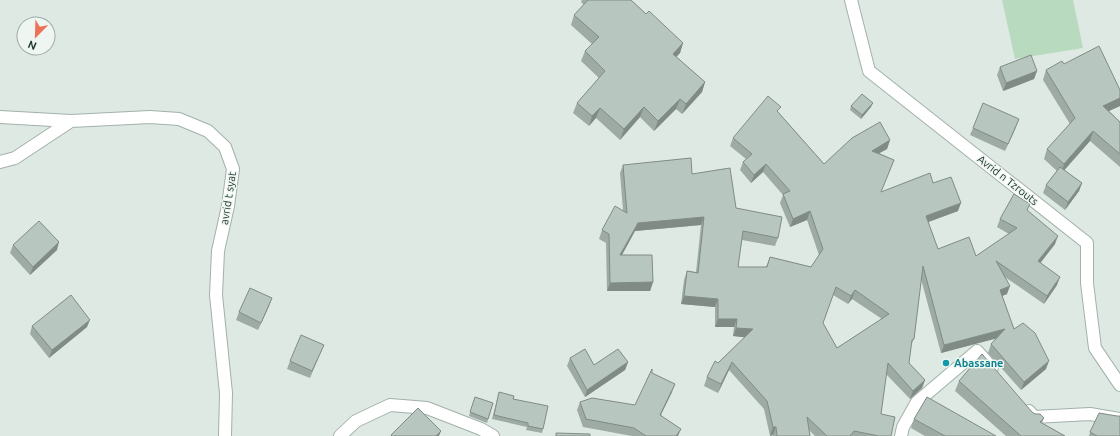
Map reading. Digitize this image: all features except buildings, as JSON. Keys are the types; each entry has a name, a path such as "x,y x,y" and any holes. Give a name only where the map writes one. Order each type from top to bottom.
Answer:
{"street":[{"name":"Avrid n Tzrouts","path":"851,0 868,71 1087,243 1087,282 1095,348 1120,385"},
{"name":"avrid t syat","path":"0,117 71,121 150,117 179,119 208,131 225,147 233,169 228,206 218,251 216,295 226,393 225,436"},
{"path":"0,162 15,158 71,121"},
{"path":"901,436 903,426 917,402 977,351 998,375"},
{"path":"340,436 356,421 390,404 427,408 481,429 493,436"},
{"path":"1024,405 1034,417 1090,414 1120,419"}],"green space":[{"path":"1002,0 1073,0 1083,48 1015,59"}],"place":[{"name":"Abassane","path":"946,363"}]}
